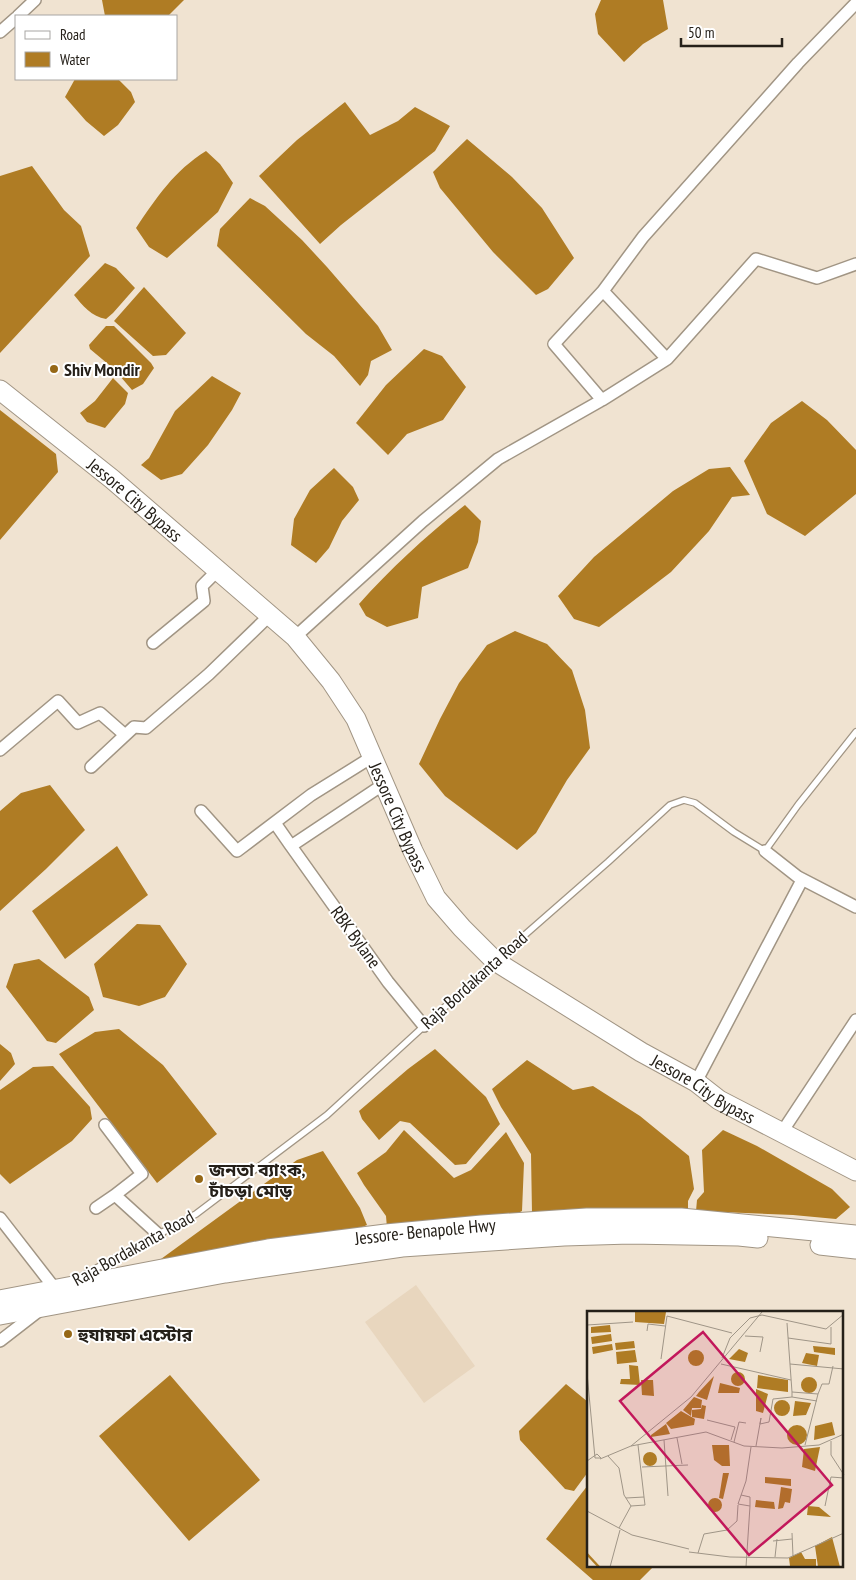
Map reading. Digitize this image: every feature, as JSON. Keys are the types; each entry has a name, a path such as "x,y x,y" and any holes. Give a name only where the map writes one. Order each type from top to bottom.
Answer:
{"highway":[{"name":"Jessore City Bypass","path":"0,390 112,479 295,637 331,681 356,719 413,851 436,898 462,928 495,961 641,1052 696,1082 719,1100 856,1171"},
{"name":"Jessore- Benapole Hwy","path":"0,1300 268,1249 386,1234 482,1225 587,1218 681,1218 856,1235"},
{"name":"Jessore- Benapole Hwy","path":"0,1316 225,1273 402,1248 564,1236 630,1234 739,1236 856,1248"}],"street":[{"path":"19,15 35,0"},
{"path":"602,400 554,344 603,291 643,237 798,63 856,2"},
{"path":"0,32 15,19"},
{"path":"295,637 423,521 498,459 602,400 667,359 756,259 817,278 856,264"},
{"path":"603,291 667,359"},
{"path":"153,643 204,601 202,586 218,570"},
{"path":"0,750 58,701 78,723 100,713 125,735 91,767 134,728 146,728 210,674 270,615"},
{"path":"201,811 237,851 312,795 372,757"},
{"path":"291,846 384,784"},
{"name":"RBK Bylane","path":"274,823 388,982 424,1026"},
{"path":"765,851 802,880 856,907"},
{"path":"696,1082 802,880"},
{"path":"782,1132 856,1020"},
{"path":"96,1208 142,1174 105,1126"},
{"path":"115,1195 159,1235"},
{"path":"0,1218 56,1290"},
{"path":"0,1341 43,1307"}],"lane":[{"path":"765,851 798,805 856,732"},
{"name":"Raja Bordakanta Road","path":"56,1290 196,1214 327,1115 495,961 670,805 684,800 695,803 734,832 765,851"}],"shaded area":[{"path":"416,1285 475,1366 424,1403 365,1322"}],"water":[{"path":"102,0 184,0 169,15 105,15"},
{"path":"601,0 663,0 668,29 643,44 624,62 598,34 595,14"},
{"path":"74,80 119,80 131,92 135,102 118,125 104,136 86,121 65,97"},
{"path":"345,102 370,135 398,121 415,107 450,126 435,151 341,225 320,244 259,176 297,140"},
{"path":"467,139 512,177 542,208 574,258 548,289 536,295 493,252 440,188 433,172"},
{"path":"206,151 220,164 233,183 218,212 167,258 149,247 136,228 175,176"},
{"path":"32,166 64,210 81,226 90,256 0,353 0,176"},
{"path":"250,198 265,206 302,240 378,326 392,350 371,361 368,375 360,386 334,356 306,334 217,246 220,229"},
{"path":"105,263 116,268 135,288 106,319 92,313 74,295"},
{"path":"144,287 186,333 166,355 153,356 114,321"},
{"path":"106,326 114,326 154,368 143,384 132,390 114,369 90,349 89,345"},
{"path":"424,349 442,356 466,387 443,420 407,434 388,455 356,423 386,385"},
{"path":"212,376 241,393 232,410 208,445 182,474 161,480 141,465 149,458 175,411"},
{"path":"113,378 128,393 125,404 105,428 87,422 80,413 95,401"},
{"path":"802,401 827,420 856,450 856,494 805,536 767,514 744,461 771,423"},
{"path":"0,410 56,454 58,472 0,540"},
{"path":"730,467 750,495 732,497 709,531 671,572 599,627 574,619 558,596 594,557 673,491 709,469"},
{"path":"334,468 353,487 359,500 342,521 329,548 316,563 291,545 294,519 310,490"},
{"path":"465,505 481,521 478,542 468,568 422,587 418,618 387,627 366,616 359,604 410,552"},
{"path":"515,631 547,644 572,670 585,710 590,748 567,780 536,833 517,850 445,796 419,764 459,683 487,645"},
{"path":"50,785 85,830 0,911 0,811 21,793"},
{"path":"117,846 148,895 65,959 32,911"},
{"path":"137,924 160,925 187,964 165,997 139,1006 103,997 94,964"},
{"path":"39,959 89,997 94,1010 56,1043 47,1041 6,987 14,964"},
{"path":"119,1029 163,1065 217,1134 157,1183 59,1054 95,1032"},
{"path":"0,1044 11,1053 15,1064 0,1081"},
{"path":"435,1049 486,1097 500,1124 466,1164 455,1165 410,1123 400,1121 379,1140 362,1119 359,1111 408,1069"},
{"path":"527,1060 573,1090 593,1086 640,1116 689,1156 694,1189 688,1201 688,1211 532,1213 531,1154 501,1107 492,1089"},
{"path":"53,1066 90,1107 92,1119 72,1141 10,1184 0,1174 0,1090 33,1067"},
{"path":"404,1130 454,1178 471,1170 506,1132 524,1163 522,1211 512,1216 387,1228 386,1216 357,1173 386,1152"},
{"path":"723,1130 757,1146 832,1189 850,1207 836,1219 793,1215 696,1211 697,1200 704,1192 702,1150"},
{"path":"323,1151 360,1208 367,1225 333,1239 161,1259 297,1160"},
{"path":"170,1375 260,1480 189,1541 99,1436"},
{"path":"566,1384 587,1401 587,1473 574,1491 565,1489 520,1440 519,1431"},
{"path":"587,1486 587,1568 652,1568 640,1580 593,1580 546,1539"}],"place":[{"name":"Shiv Mondir","path":"54,369"},
{"name":"জনতা ব্যাংক, চাঁচড়া মোড়","path":"199,1179"},
{"name":"হুযায়ফা এস্টোর","path":"68,1334"}]}
